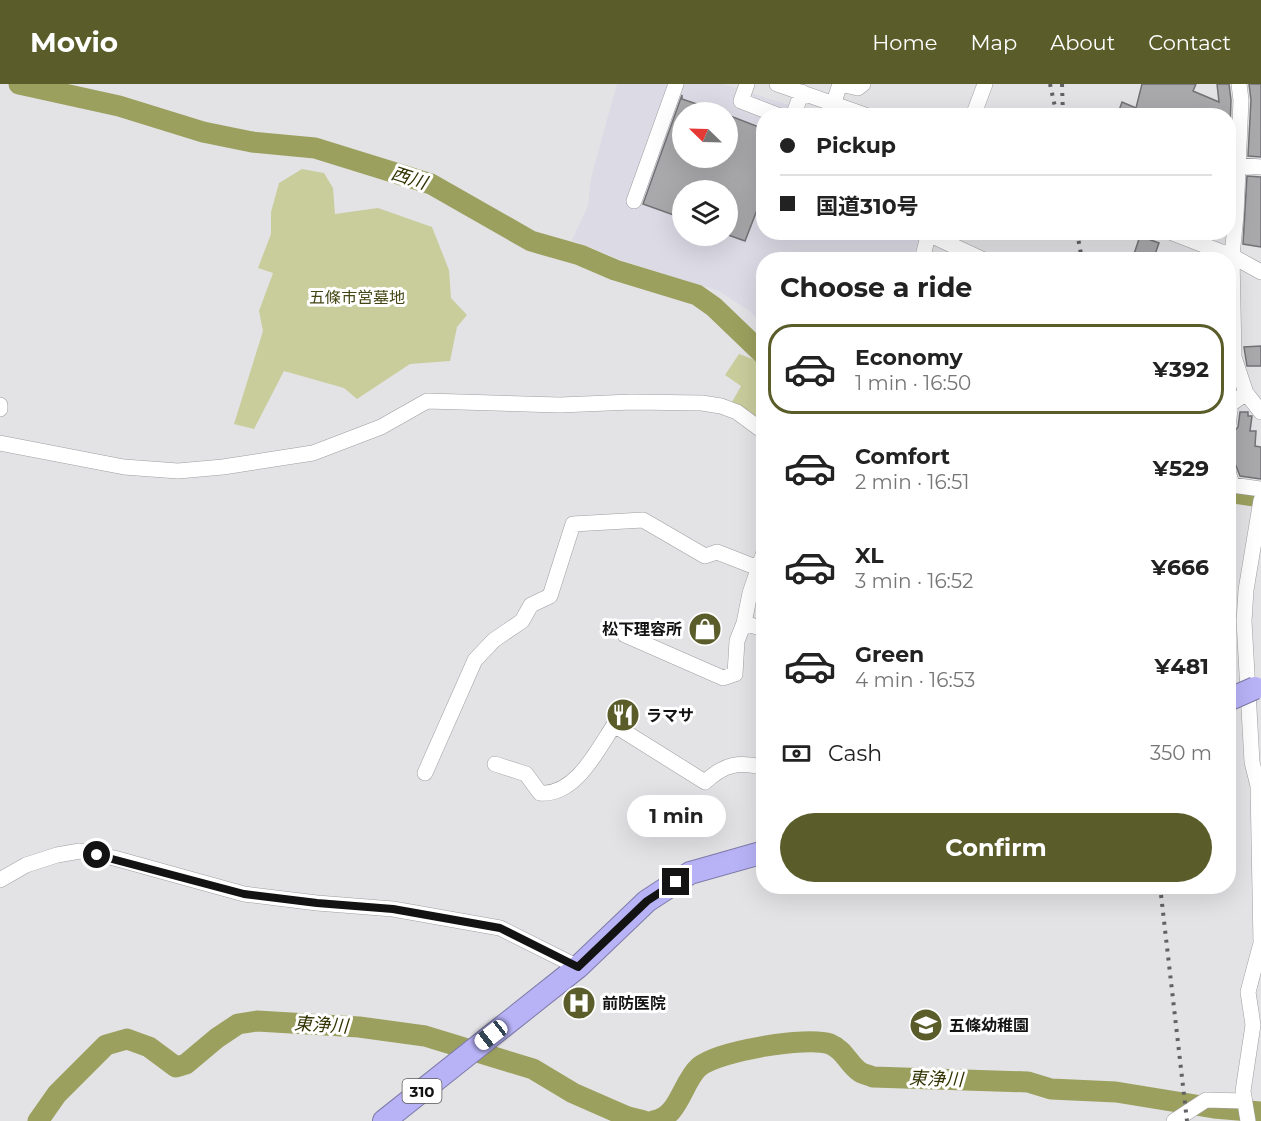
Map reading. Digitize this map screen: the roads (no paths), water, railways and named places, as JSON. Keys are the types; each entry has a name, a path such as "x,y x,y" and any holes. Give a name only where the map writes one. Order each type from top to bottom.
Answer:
{"highway":[{"path":"1236,697 1258,687"},
{"name":"310","path":"384,1121 578,967 647,901 690,873 756,854"}],"street":[{"path":"634,201 676,84"},
{"path":"747,84 741,101 759,108"},
{"path":"777,84 849,108"},
{"path":"834,102 840,84 858,88 863,84"},
{"path":"976,108 985,84"},
{"path":"1236,215 1241,100 1239,84"},
{"path":"797,108 802,92"},
{"path":"1238,165 1261,167"},
{"path":"943,240 967,252"},
{"path":"1191,240 1222,252"},
{"path":"1236,258 1261,272"},
{"path":"1236,361 1261,412"},
{"path":"1236,400 1250,390"},
{"path":"0,442 124,467 178,471 223,467 313,453 381,427 427,401 560,405 632,402 702,403 737,412 756,426"},
{"path":"1236,486 1261,489"},
{"path":"1248,1121 1243,1101 1257,1036 1248,992 1261,943 1260,814 1258,786 1252,762 1244,621 1246,590 1261,500"},
{"path":"425,773 475,660 494,640 522,621 531,605 550,596 573,524 643,520 705,556 717,552 756,567"},
{"path":"625,635 723,678 735,674 737,640 744,623 756,576"},
{"path":"744,623 756,627"},
{"path":"495,765 526,774 540,793 553,794 571,782 594,756 614,725 705,782 718,770 746,763 756,766"},
{"path":"0,880 26,865 57,855 80,851 114,858 244,894 393,909 500,928 578,967"},
{"path":"1174,1121 1206,1101 1243,1101"}],"waterway":[{"name":"西川","path":"19,84 119,106 203,132 252,142 315,148 431,184 531,241 580,255 615,270 697,295 714,307 756,347"},
{"name":"西川","path":"1236,493 1261,497"},
{"name":"東浄川","path":"38,1121 57,1094 106,1045 127,1039 149,1047 176,1067 186,1064 238,1024 257,1021 359,1027 425,1036 533,1069 573,1093 628,1117 644,1121"},
{"name":"東浄川","path":"653,1121 669,1113 693,1074 709,1061 743,1051 802,1042 830,1044 860,1072 873,1077 1028,1082 1051,1089 1116,1092 1214,1108 1261,1112"}],"railway":[{"path":"1050,84 1055,108"},
{"path":"1062,84 1063,108"},
{"path":"1078,240 1081,252"},
{"path":"1161,894 1187,1121"}],"place":[{"name":"松下理容所","path":"705,629"},
{"name":"ラマサ","path":"623,715"},
{"name":"前防医院","path":"579,1003"},
{"name":"五條幼稚園","path":"926,1025"}],"park label":[{"name":"五條市営墓地","path":"357,297"}]}
